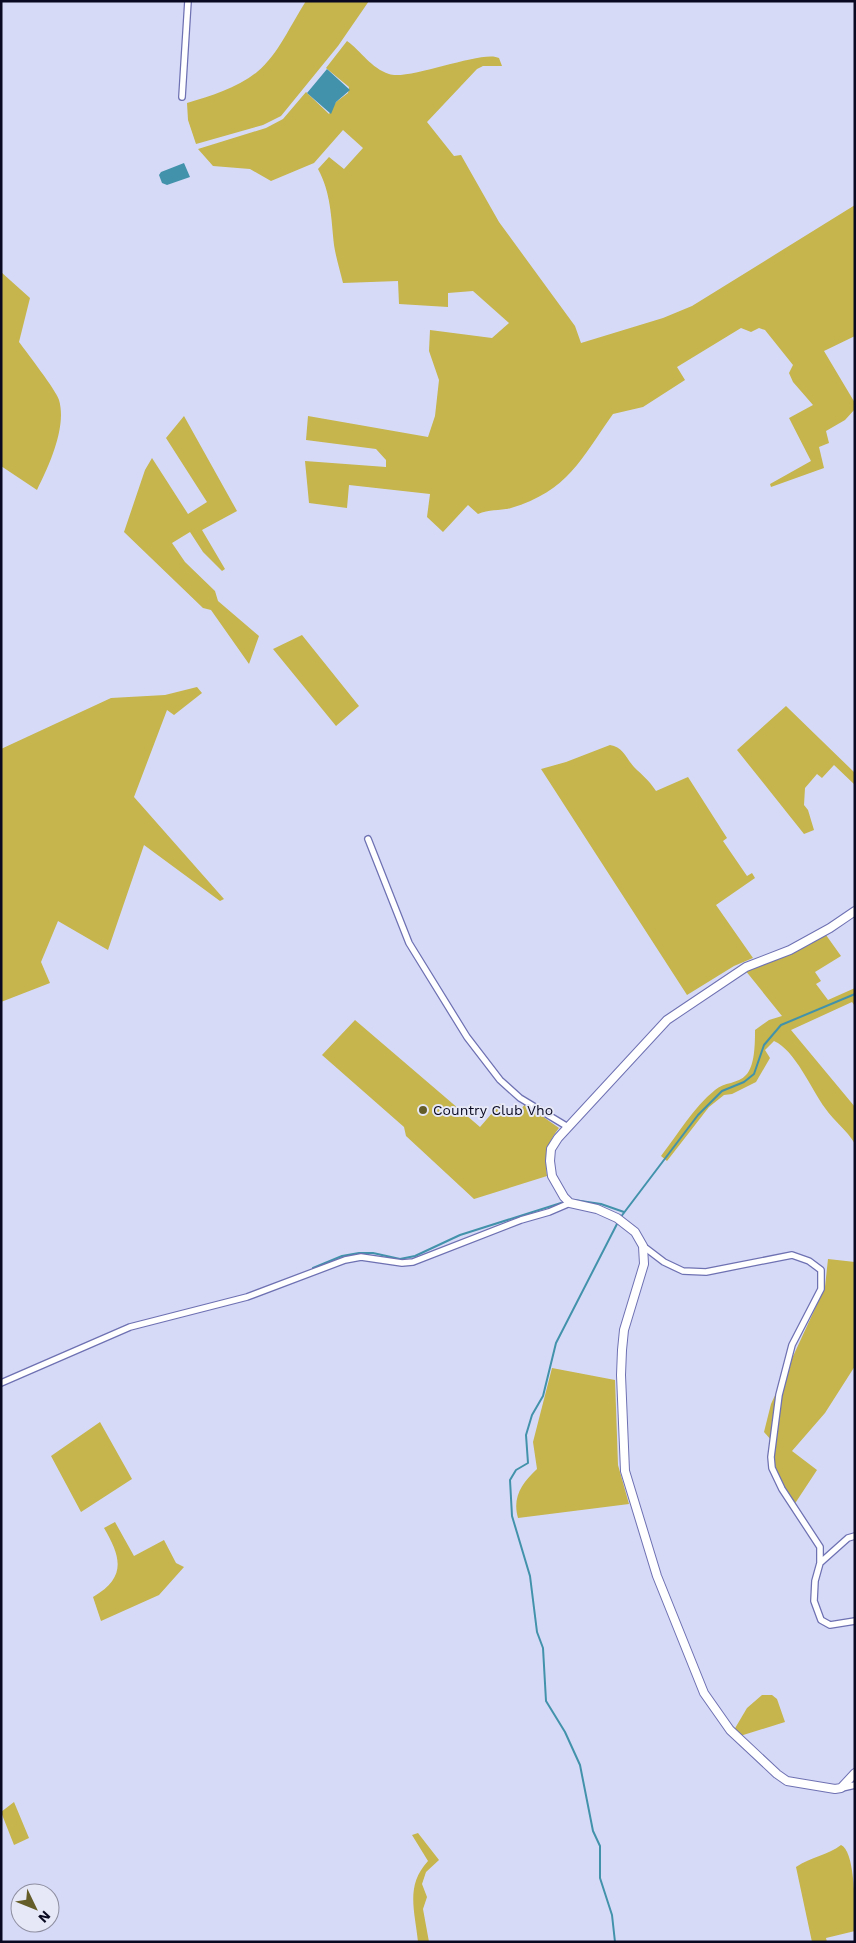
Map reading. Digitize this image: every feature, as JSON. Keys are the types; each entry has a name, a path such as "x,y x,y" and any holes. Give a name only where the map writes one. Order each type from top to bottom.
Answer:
{"street":[{"path":"182,97 188,1"},
{"path":"368,839 409,943 467,1036 500,1080 520,1098 568,1127"},
{"path":"855,911 830,928 790,950 746,967 667,1020 568,1127 551,1149 550,1161 552,1176 558,1189 570,1203 597,1210 620,1220 635,1232 643,1246 664,1262 683,1271 706,1272 792,1255 809,1261 821,1270 821,1289 792,1345 780,1395 771,1457 772,1468 782,1489 820,1547 820,1563 815,1580 814,1602 821,1620 830,1625 855,1621"},
{"path":"1,1383 130,1327 247,1297 345,1260 361,1257 402,1263 413,1262 570,1203"},
{"path":"643,1246 644,1264 624,1330 621,1375 622,1438 625,1471 657,1576 704,1693 730,1730 787,1781 835,1789 855,1785"},
{"path":"820,1563 848,1538 855,1536"},
{"path":"841,1788 855,1773"}],"shaded area":[{"path":"306,1 369,1 338,46 281,116 263,125 196,144 188,120 187,103 232,87 257,72 278,48"},
{"path":"347,41 377,68 389,74 412,73 491,56 499,58 502,66 483,66 477,69 427,122 454,156 461,155 499,222 575,326 581,343 663,318 692,306 855,205 855,336 824,351 855,403 855,409 845,420 826,431 829,443 819,447 824,468 771,487 770,484 811,461 789,418 813,405 793,382 789,373 793,365 765,330 759,328 751,332 741,328 677,367 685,380 643,407 613,414 571,472 560,483 530,501 511,508 486,511 478,514 468,505 443,532 427,517 430,494 349,485 347,508 309,503 305,461 386,467 386,460 376,449 306,440 308,416 428,437 435,416 439,380 429,351 430,330 492,338 509,323 473,291 448,293 448,307 399,304 398,281 343,283 334,245 328,196 318,169 329,157 344,169 363,148 343,130 314,163 271,181 250,169 213,166 198,149 266,128 283,119 306,92 329,114 336,102 348,93 349,87 326,68"},
{"path":"1,272 30,298 19,342 53,388 59,400 61,411 61,422 56,446 37,490 1,466"},
{"path":"184,416 237,511 202,530 225,569 222,571 203,552 190,532 172,543 185,562 215,591 218,601 259,636 249,664 211,610 203,608 124,532 145,470 152,458 188,514 207,502 166,438"},
{"path":"302,635 359,706 336,726 273,649"},
{"path":"197,687 202,693 174,715 167,710 134,797 224,899 220,901 144,845 108,950 58,921 41,962 50,983 1,1002 1,749 111,698 165,695"},
{"path":"786,706 855,773 855,785 834,765 822,778 817,774 805,788 804,805 808,810 814,830 804,834 737,750"},
{"path":"610,745 621,750 656,791 688,777 727,838 723,841 747,876 752,873 755,878 716,905 753,958 734,966 687,995 541,769 566,762"},
{"path":"826,935 841,956 815,972 821,981 816,984 828,1000 855,988 855,1006 852,1002 791,1030 855,1107 855,1144 825,1108 796,1061 782,1046 774,1041 765,1050 770,1058 756,1082 732,1094 724,1095 709,1107 667,1161 661,1156 707,1097 719,1087 743,1078 749,1071 754,1054 755,1030 769,1020 782,1016 745,970 795,952"},
{"name":"Country Club Vho","path":"355,1020 480,1127 500,1104 516,1116 525,1104 559,1128 547,1150 547,1176 474,1199 406,1136 404,1127 322,1055"},
{"path":"828,1259 855,1262 855,1366 825,1413 792,1451 817,1470 794,1505 779,1480 773,1458 772,1441 764,1432 771,1404 825,1287"},
{"path":"552,1368 615,1380 618,1465 629,1504 518,1518 516,1510 517,1497 523,1485 537,1469 533,1442"},
{"path":"100,1422 132,1479 81,1512 51,1456"},
{"path":"115,1522 134,1556 164,1540 176,1563 184,1567 159,1595 101,1621 93,1597 111,1582 116,1574 118,1566 117,1557 104,1528"},
{"path":"762,1695 772,1695 777,1699 785,1722 740,1736 734,1730 747,1708"},
{"path":"14,1802 29,1838 14,1845 1,1812"},
{"path":"418,1833 439,1860 426,1872 422,1884 427,1897 423,1909 429,1942 418,1942 414,1909 413,1899 416,1880 428,1861 412,1835"},
{"path":"841,1845 846,1850 850,1859 852,1870 855,1898 855,1931 826,1938 827,1942 812,1942 796,1867"}],"water":[{"path":"327,69 350,90 336,102 331,114 307,93"},
{"path":"184,163 190,177 167,185 162,183 159,175 161,172"}],"waterway":[{"path":"620,1218 698,1115 722,1091 744,1082 754,1074 764,1045 781,1025 855,994"},
{"path":"574,1200 601,1204 624,1212"},
{"path":"313,1268 342,1256 359,1253 373,1253 400,1259 415,1256 460,1235 561,1203"},
{"path":"615,1942 612,1915 600,1878 600,1846 593,1831 580,1765 565,1732 546,1701 543,1648 537,1632 530,1576 512,1516 510,1480 516,1470 528,1463 526,1435 532,1415 543,1396 556,1343 618,1222"}],"place":[{"name":"Country Club Vho","path":"423,1110"}]}
